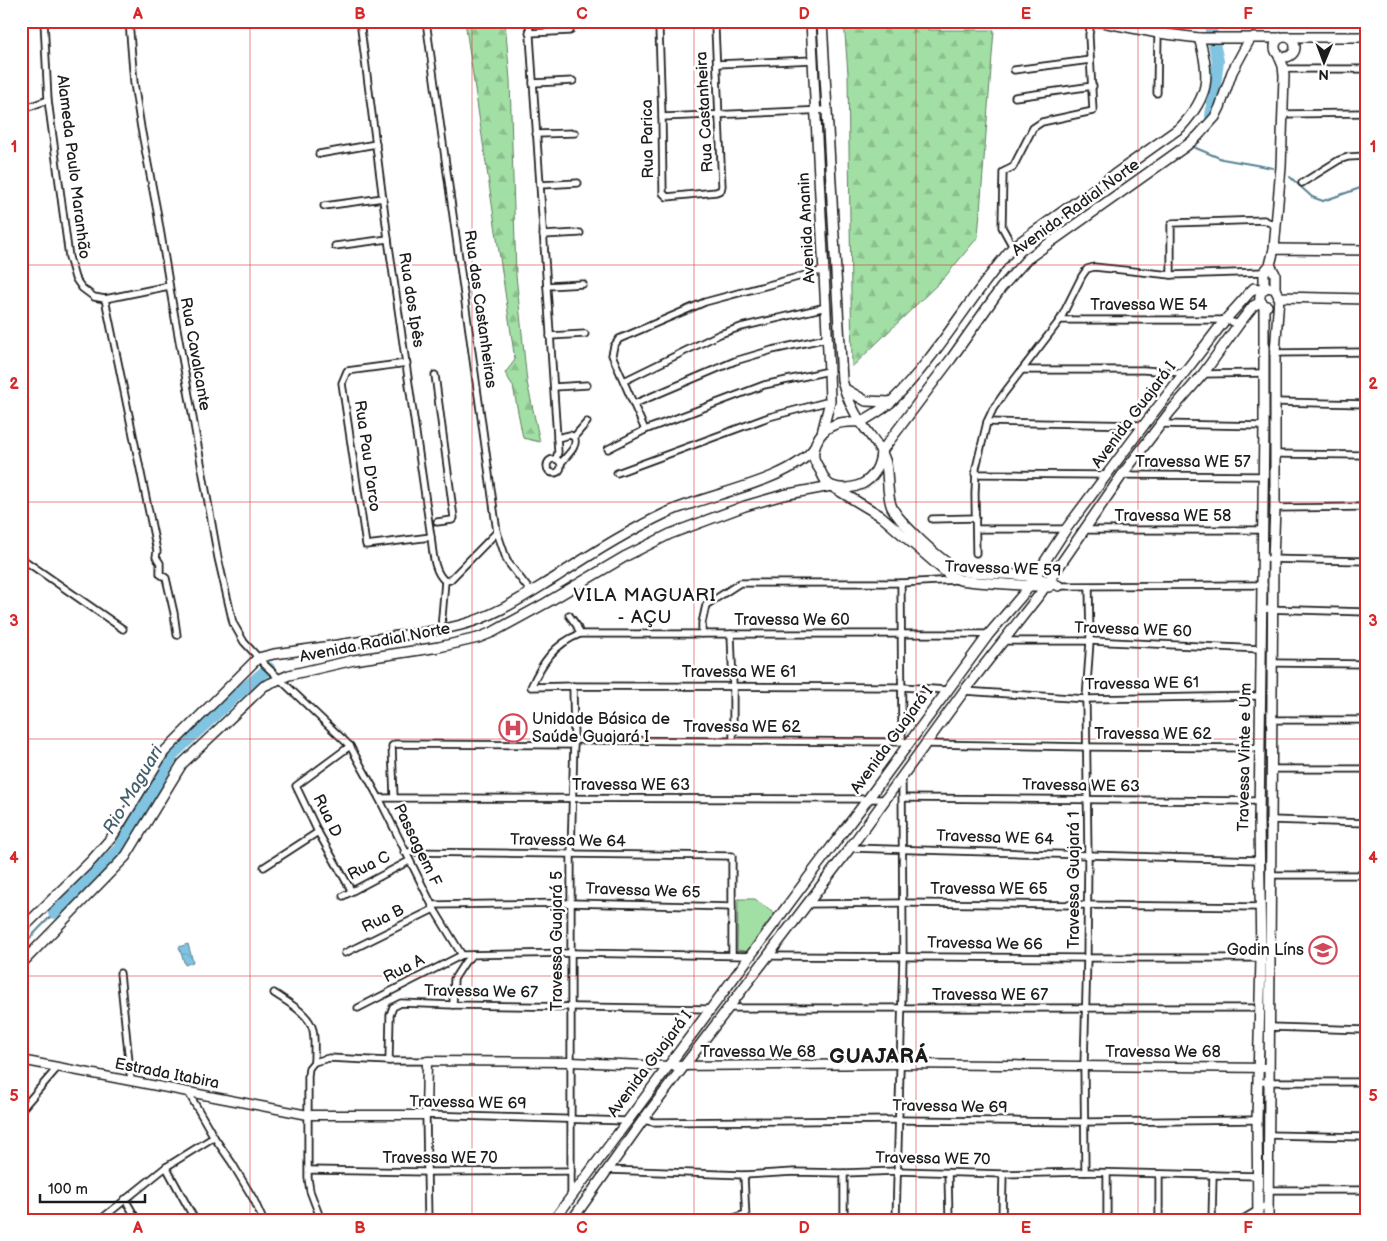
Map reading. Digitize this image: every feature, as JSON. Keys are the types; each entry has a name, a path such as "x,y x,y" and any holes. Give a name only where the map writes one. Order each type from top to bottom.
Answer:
{"main road":[{"name":"Avenida Ananin","path":"811,21 830,401 822,433"},
{"name":"Avenida Ananin","path":"822,21 840,370 848,400 862,425"},
{"path":"1097,21 1129,25 1162,33 1202,37 1250,39 1366,36"},
{"name":"Avenida Radial Norte","path":"862,425 891,402 917,373 955,325 987,278 1013,247 1181,127 1196,111 1206,83 1207,69 1202,37"},
{"path":"1277,295 1272,306 1262,303 1260,293 1263,289 1274,249 1286,73 1290,55 1294,50 1295,44 1289,37"},
{"path":"1279,38 1275,42 1276,52 1286,73"},
{"path":"1250,39 1284,57 1290,55"},
{"name":"Avenida Radial Norte","path":"879,448 950,359 1002,288 1027,259 1197,137 1215,117 1232,72 1250,39"},
{"path":"1274,249 1366,250"},
{"name":"Travessa Vinte e Um","path":"1267,269 1275,274 1277,295 1268,1220"},
{"path":"1263,289 1268,287 1277,295 1366,299"},
{"name":"Avenida Guajará I","path":"554,1220 868,799 906,742 989,634 1030,585 1066,530 1144,424 1225,320 1254,288 1263,289"},
{"name":"Travessa Vinte e Um","path":"1258,1220 1257,1120 1261,958 1259,801 1264,426 1262,303"},
{"name":"Avenida Guajará I","path":"572,1220 643,1120 769,956 964,691 1046,584 1122,475 1203,374 1253,306 1262,303"},
{"path":"844,389 866,401 891,402"},
{"path":"960,580 939,568 881,516 828,484 814,459 815,447 822,433 839,423 862,425 879,448 885,460 891,506 898,516 943,560 959,570 972,573 1036,576 1046,584 1058,586"},
{"name":"Avenida Radial Norte","path":"261,661 274,654 441,629 482,618 532,592 591,554 665,513 752,484 778,473 805,458 815,447"},
{"path":"828,484 849,488 866,482 877,468 879,448"},
{"name":"Avenida Radial Norte","path":"21,964 126,856 182,764 264,686 277,678 354,660 439,647 478,638 493,632 626,556 670,534 745,506 828,484"},
{"name":"Travessa WE 59","path":"960,580 1030,585 1046,584"},
{"path":"21,930 92,860 112,837 164,752 261,661"},
{"path":"1259,1040 1270,1040"},
{"path":"1258,1104 1269,1104"}],"street":[{"name":"Alameda Paulo Maranhão","path":"44,21 48,100 71,267 82,288 94,297 105,299"},
{"name":"Rua Cavalcante","path":"129,21 134,83 169,286 218,558 233,623 244,642 277,678 350,746"},
{"name":"Rua dos Ipês","path":"360,21 382,198 431,537 437,568 445,581"},
{"name":"Rua das Castanheiras","path":"426,21 497,532 507,561 532,592"},
{"path":"528,21 558,438 558,461 576,445 574,437"},
{"path":"1013,247 1002,227 1003,172 1012,167 1035,126 1042,122 1093,111 1088,35 1091,21"},
{"path":"1157,92 1164,21"},
{"name":"Rua Castanheira","path":"715,28 722,186 721,190 716,192"},
{"name":"Rua Parica","path":"659,29 664,196 716,192"},
{"path":"529,33 570,31"},
{"path":"717,64 813,60"},
{"path":"1014,70 1090,60"},
{"path":"1286,73 1366,69"},
{"path":"533,83 573,81"},
{"path":"1015,97 1092,86"},
{"path":"21,112 26,108 48,100"},
{"path":"662,116 826,110"},
{"path":"1282,114 1366,113"},
{"path":"536,134 575,132"},
{"path":"319,154 376,144"},
{"path":"1302,183 1339,160 1348,157 1366,156"},
{"path":"540,185 578,183"},
{"path":"324,206 382,198"},
{"path":"1171,275 1171,225 1173,223 1262,220 1276,226"},
{"path":"543,235 580,233"},
{"path":"335,246 388,238"},
{"path":"976,552 977,460 987,422 993,410 1060,320 1087,269 1094,267 1171,275 1267,269"},
{"path":"644,430 612,355 614,346 619,339 705,302 824,270"},
{"path":"547,286 583,284"},
{"path":"169,286 105,299 157,551 156,556 160,563 160,574 166,578 177,635"},
{"path":"624,381 720,334 766,320 826,307"},
{"name":"Travessa WE 54","path":"1060,320 1225,320 1239,324"},
{"path":"550,336 585,334"},
{"path":"634,404 735,361 772,350 828,338"},
{"path":"1264,353 1366,352"},
{"name":"Rua Pau D'arco","path":"407,363 347,371 342,386 366,545 431,537"},
{"path":"1022,370 1143,370 1184,373"},
{"path":"608,448 644,430 764,385 829,371"},
{"path":"1203,374 1264,372"},
{"path":"435,375 454,518 437,522"},
{"path":"554,387 588,385"},
{"path":"617,473 769,417 830,401"},
{"path":"1276,402 1366,404"},
{"path":"574,437 587,422"},
{"path":"987,422 1144,424"},
{"path":"1161,424 1264,426"},
{"path":"558,438 570,435 574,437"},
{"name":"Travessa WE 57","path":"1275,454 1366,455"},
{"path":"976,474 1106,476"},
{"name":"Travessa WE 57","path":"1122,475 1263,476"},
{"path":"1275,508 1366,507"},
{"path":"932,519 976,518"},
{"path":"976,528 1066,530"},
{"name":"Travessa WE 58","path":"1083,530 1262,530"},
{"path":"441,629 445,581 450,580 497,532"},
{"path":"21,558 123,629"},
{"path":"1262,559 1366,561"},
{"name":"Travessa WE 59","path":"702,634 702,623 706,605 740,583 901,583 960,580"},
{"path":"901,583 902,687 906,742"},
{"name":"Travessa WE 59","path":"1058,586 1274,586"},
{"name":"Travessa Guajará 1","path":"1086,1172 1084,1065 1087,958 1088,800 1086,699 1090,641 1089,587"},
{"path":"1262,609 1366,612"},
{"path":"569,614 580,634"},
{"name":"Travessa We 60","path":"532,688 546,660 559,644 580,634 989,634"},
{"path":"731,634 734,686 733,740"},
{"name":"Travessa WE 60","path":"1003,642 1090,641 1261,649"},
{"path":"1273,663 1366,664"},
{"name":"Travessa WE 61","path":"532,688 573,686 734,686 902,687 947,690"},
{"name":"Travessa Guajará 5","path":"571,1196 570,1062 573,686"},
{"name":"Travessa WE 61","path":"964,691 1086,699 1260,696"},
{"path":"1272,720 1366,720"},
{"name":"Travessa WE 62","path":"394,797 392,746 395,744 733,740 906,742"},
{"name":"Travessa WE 62","path":"926,744 1087,748 1260,748"},
{"name":"Passagem F","path":"350,746 379,798 404,852 433,907 462,955"},
{"name":"Rua D","path":"350,746 296,786 318,832 351,890"},
{"path":"1272,770 1366,769"},
{"path":"896,1220 903,957 902,776"},
{"name":"Travessa WE 63","path":"379,798 884,799"},
{"name":"Travessa WE 63","path":"903,798 1259,801"},
{"path":"1272,820 1366,823"},
{"path":"264,867 318,832"},
{"name":"Travessa WE 64","path":"850,848 902,848 1088,856 1259,860"},
{"name":"Travessa We 64","path":"404,852 732,856 732,907"},
{"name":"Rua C","path":"343,896 351,890 409,861"},
{"path":"1271,874 1366,875"},
{"name":"Travessa We 65","path":"433,907 571,903 732,907"},
{"name":"Travessa WE 65","path":"806,904 1087,904 1261,907"},
{"name":"Rua B","path":"345,953 433,907"},
{"path":"732,907 732,955"},
{"path":"462,955 572,953 751,956"},
{"name":"Rua A","path":"358,1008 462,955"},
{"path":"454,1006 454,979 468,958 473,956"},
{"name":"Travessa We 66","path":"769,956 1261,958"},
{"path":"120,973 131,1081"},
{"path":"274,993 301,1012 310,1024 313,1031 314,1062"},
{"name":"Travessa We 67","path":"401,1003 454,1006 710,1009"},
{"name":"Travessa WE 67","path":"389,1062 390,1015 392,1007 401,1003"},
{"name":"Travessa WE 67","path":"728,1008 1252,1008"},
{"path":"1270,1027 1366,1030"},
{"path":"321,1220 310,1191 308,1178 310,1170 308,1076 309,1068 314,1062 329,1058 389,1062 427,1061 428,1220"},
{"name":"Estrada Itabira","path":"21,1060 308,1115"},
{"name":"Travessa We 68","path":"427,1061 570,1062 669,1066 900,1064 1269,1068"},
{"path":"21,1110 58,1067"},
{"path":"1259,1082 1366,1082"},
{"path":"188,1092 254,1200 263,1220"},
{"name":"Travessa WE 69","path":"308,1115 426,1115 627,1121"},
{"name":"Travessa We 69","path":"643,1120 653,1122 1257,1120"},
{"path":"1268,1135 1366,1137"},
{"path":"100,1220 166,1167 214,1137"},
{"path":"166,1167 195,1220"},
{"name":"Travessa WE 70","path":"310,1170 427,1172 571,1171"},
{"name":"Travessa WE 70","path":"608,1170 744,1175 794,1172 897,1171 1003,1174 1086,1172 1258,1176"},
{"path":"844,1173 844,1220"},
{"path":"948,1173 949,1220"},
{"path":"1107,1173 1107,1220"},
{"path":"1002,1220 1003,1174"},
{"path":"729,1220 745,1217 744,1175"},
{"path":"1159,1175 1159,1220"},
{"path":"1212,1220 1213,1175"},
{"path":"1268,1190 1366,1190"},
{"path":"125,1199 137,1220"},
{"path":"1241,1220 1268,1204"}],"green space":[{"path":"465,21 505,21 510,80 516,275 527,382 540,442 523,438 513,386 505,373 515,360"},
{"path":"844,21 928,21 928,30 994,30 978,237 944,278 852,367 848,74"},
{"path":"738,899 755,899 776,915 750,952 737,950"}],"water":[{"path":"188,944 193,962 185,965 179,947"}],"waterway":[{"name":"Rio Maguari","path":"1209,21 1218,61 1211,116"},
{"path":"1181,143 1190,137"},
{"path":"1191,146 1222,159 1273,168"},
{"path":"1290,177 1312,197 1323,201 1366,186"},
{"name":"Rio Maguari","path":"54,913 119,849 174,753 234,697 269,668"},
{"path":"21,947 54,913"}],"place":[{"name":"Unidade Básica de Saúde Guajará I","path":"513,728"},
{"name":"Godin Líns","path":"1323,950"}],"district":[{"name":"VILA MAGUARI - AÇU","path":"645,606"},
{"name":"GUAJARÁ","path":"879,1056"}]}
